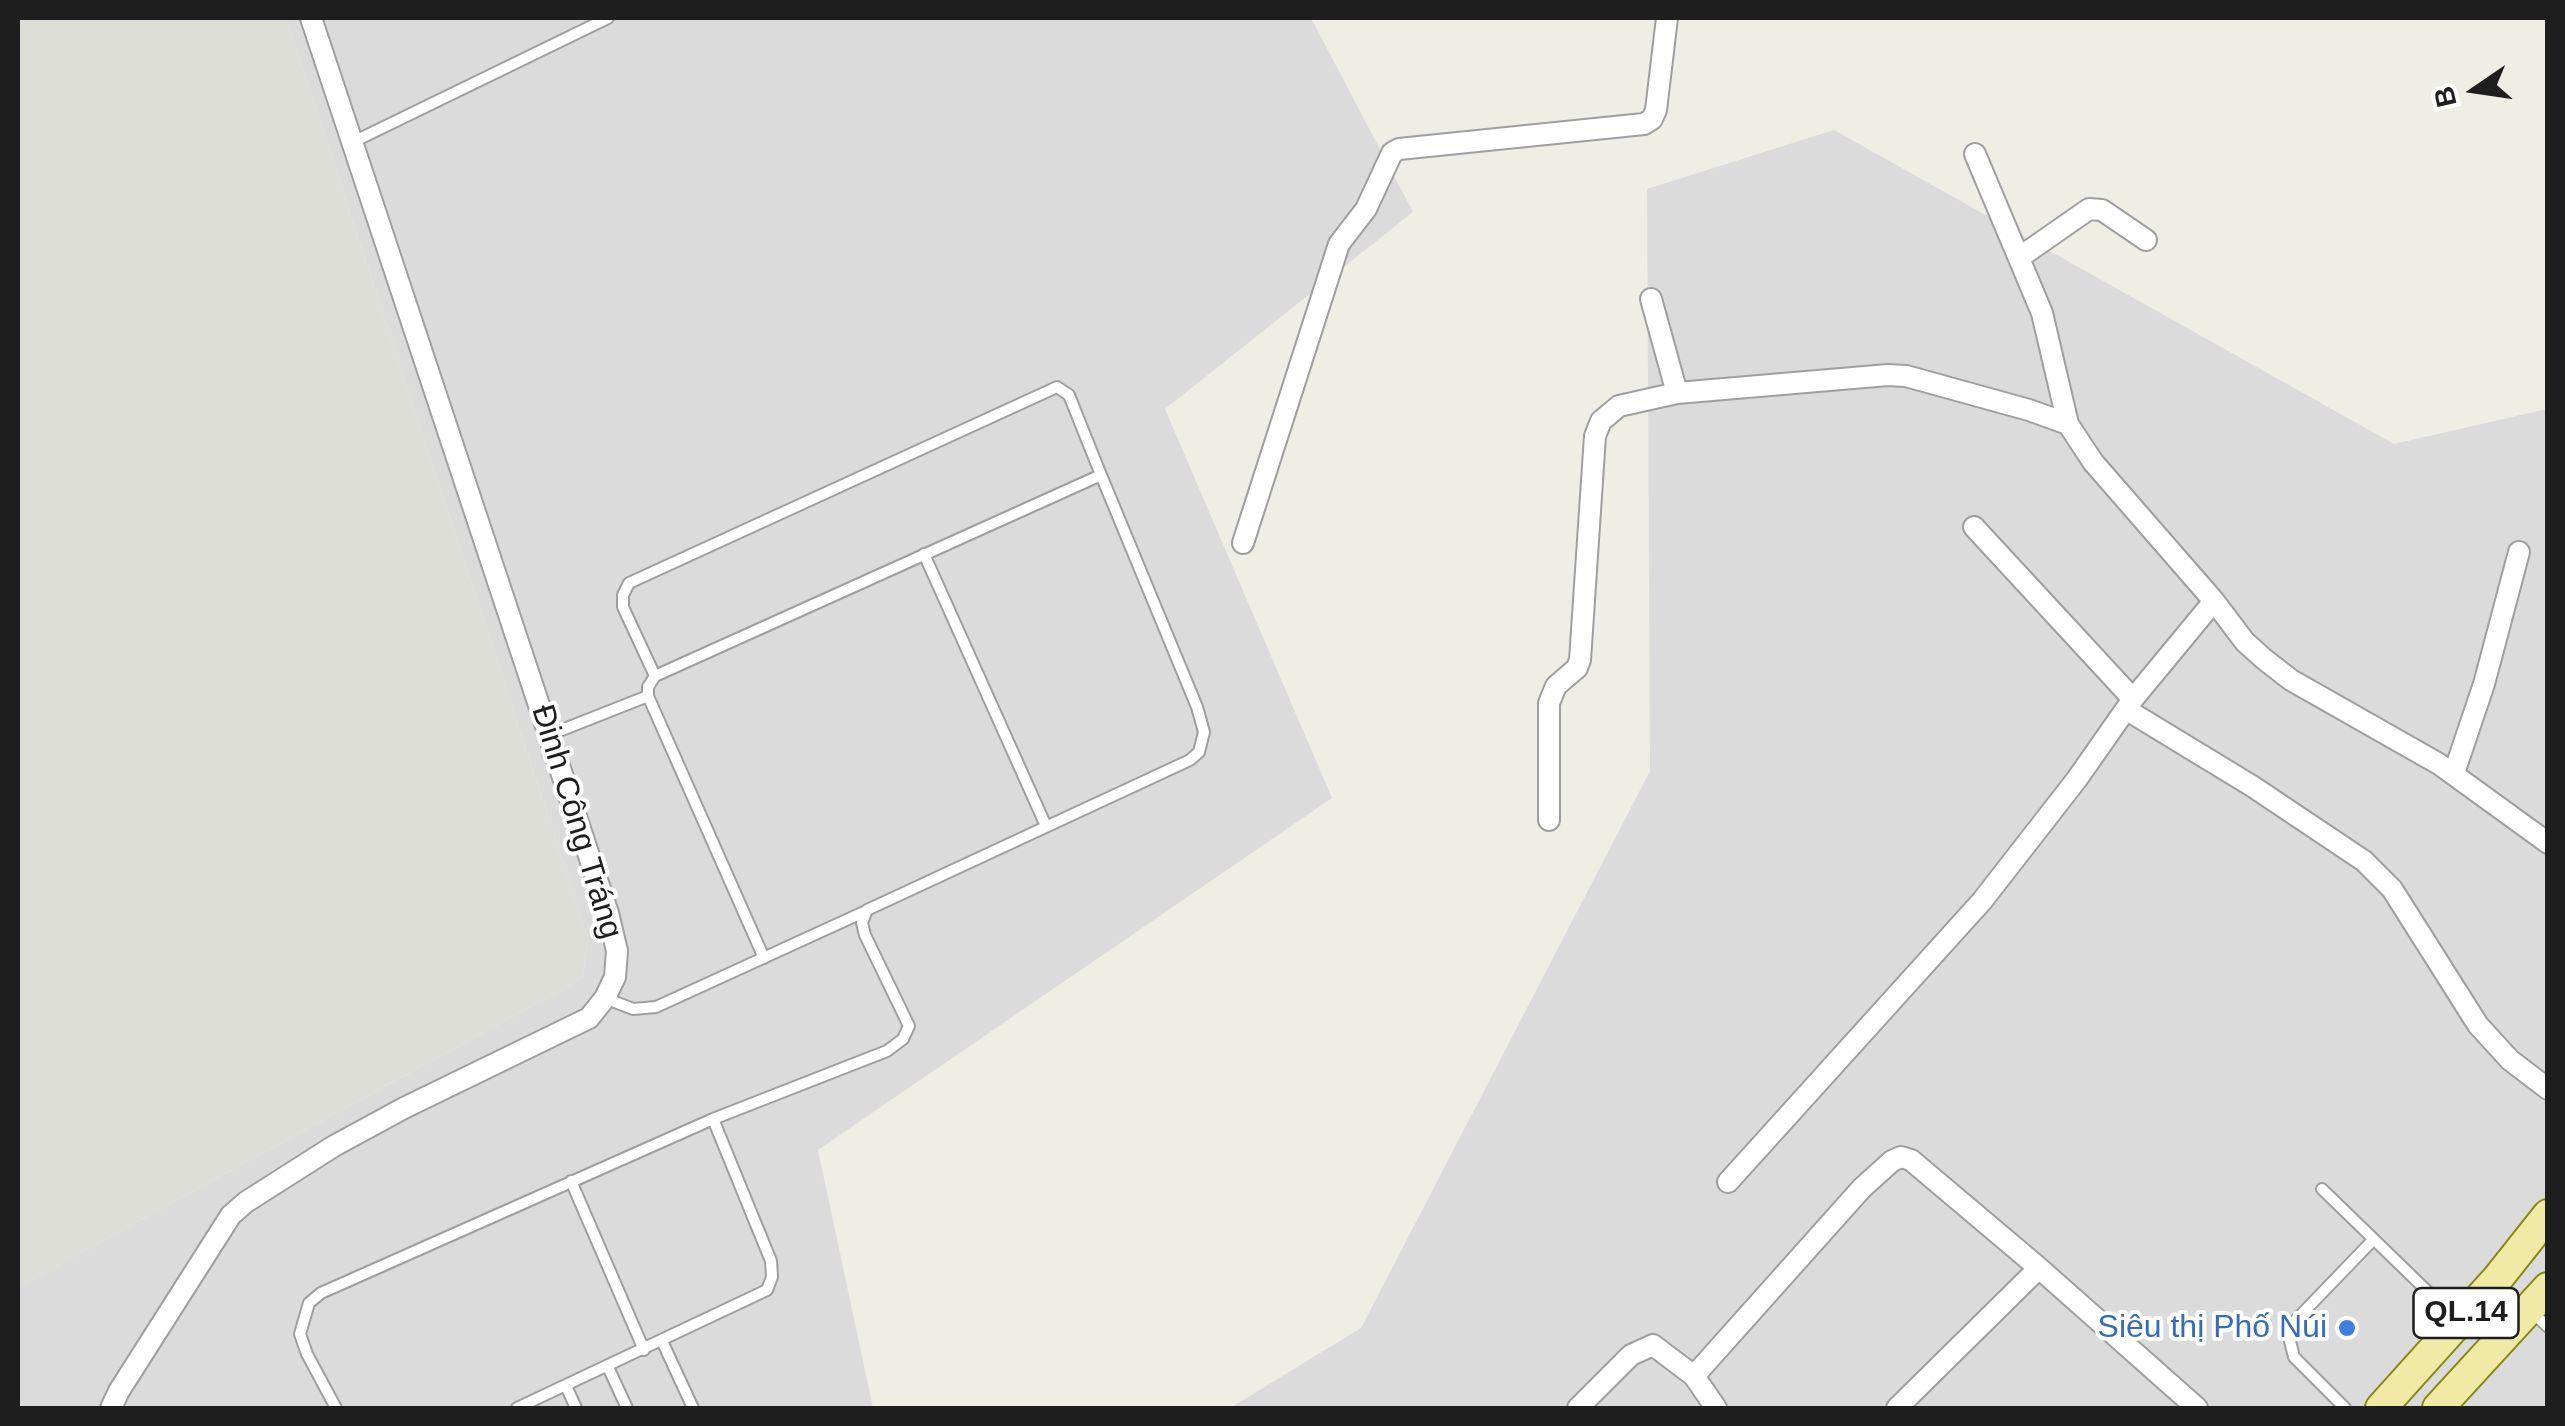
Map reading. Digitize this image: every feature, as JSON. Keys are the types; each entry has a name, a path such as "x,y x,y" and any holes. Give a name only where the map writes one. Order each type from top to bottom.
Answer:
{"main road":[{"name":"QL.14","path":"2381,1408 2548,1215"},
{"name":"QL.14","path":"2438,1408 2542,1308"}],"street":[{"name":"Đinh Công Tráng","path":"311,18 608,913 617,950 615,977 605,998"},
{"path":"1242,543 1339,244 1366,210 1392,153 1399,149 1644,124 1656,110 1666,18"},
{"path":"1975,154 2049,334 2068,424 2092,462 2245,642 2291,680 2454,773 2548,843"},
{"path":"2020,257 2089,208 2102,210 2146,240"},
{"path":"1651,299 1677,393"},
{"path":"1548,820 1548,703 1556,686 1577,668 1580,660 1595,436 1600,422 1619,406 1677,393 1888,375 1906,376 2068,424"},
{"path":"1974,526 2130,704 2364,861 2392,889 2478,1025 2510,1060 2548,1089"},
{"path":"2454,773 2484,684 2519,552"},
{"path":"1728,1182 1982,900 2130,704 2214,601"},
{"path":"112,1408 119,1391 231,1216 246,1202 334,1146 404,1108 589,1018 605,998"},
{"path":"1694,1376 1862,1188 1892,1161 1901,1158 1910,1160 2039,1268 2196,1408"},
{"path":"1897,1408 2039,1268"},
{"path":"1578,1408 1631,1356 1653,1345 1694,1376 1716,1408"}],"lane":[{"path":"352,142 608,18"},
{"path":"605,998 634,1010 656,1007 1190,760 1202,744 1204,732 1069,395 1056,387 628,583 623,606 656,676"},
{"path":"764,958 648,696 648,687 656,676 1101,475"},
{"path":"924,554 1046,826"},
{"path":"549,734 648,696"},
{"path":"336,1408 300,1334 308,1303 320,1292 712,1120 887,1051 903,1039 908,1026 865,934 862,922 867,910"},
{"path":"517,1408 767,1290 772,1277 771,1262 712,1120"},
{"path":"571,1181 644,1350"},
{"path":"2322,1189 2458,1321"},
{"path":"2345,1408 2294,1357 2288,1337 2294,1322 2373,1240"},
{"path":"662,1341 693,1408"},
{"path":"608,1367 626,1408"},
{"path":"566,1386 576,1408"}],"shaded area":[{"path":"18,18 286,18 588,938 583,978 18,1287"},
{"path":"286,18 1311,18 1413,212 1165,409 1332,798 818,1150 873,1408 18,1408 18,1287 583,978 588,938"},
{"path":"1834,130 2394,444 2547,409 2547,1408 1230,1408 1361,1328 1650,771 1647,189"}],"place":[{"name":"Siêu thị Phố Núi","path":"2347,1328"}]}
